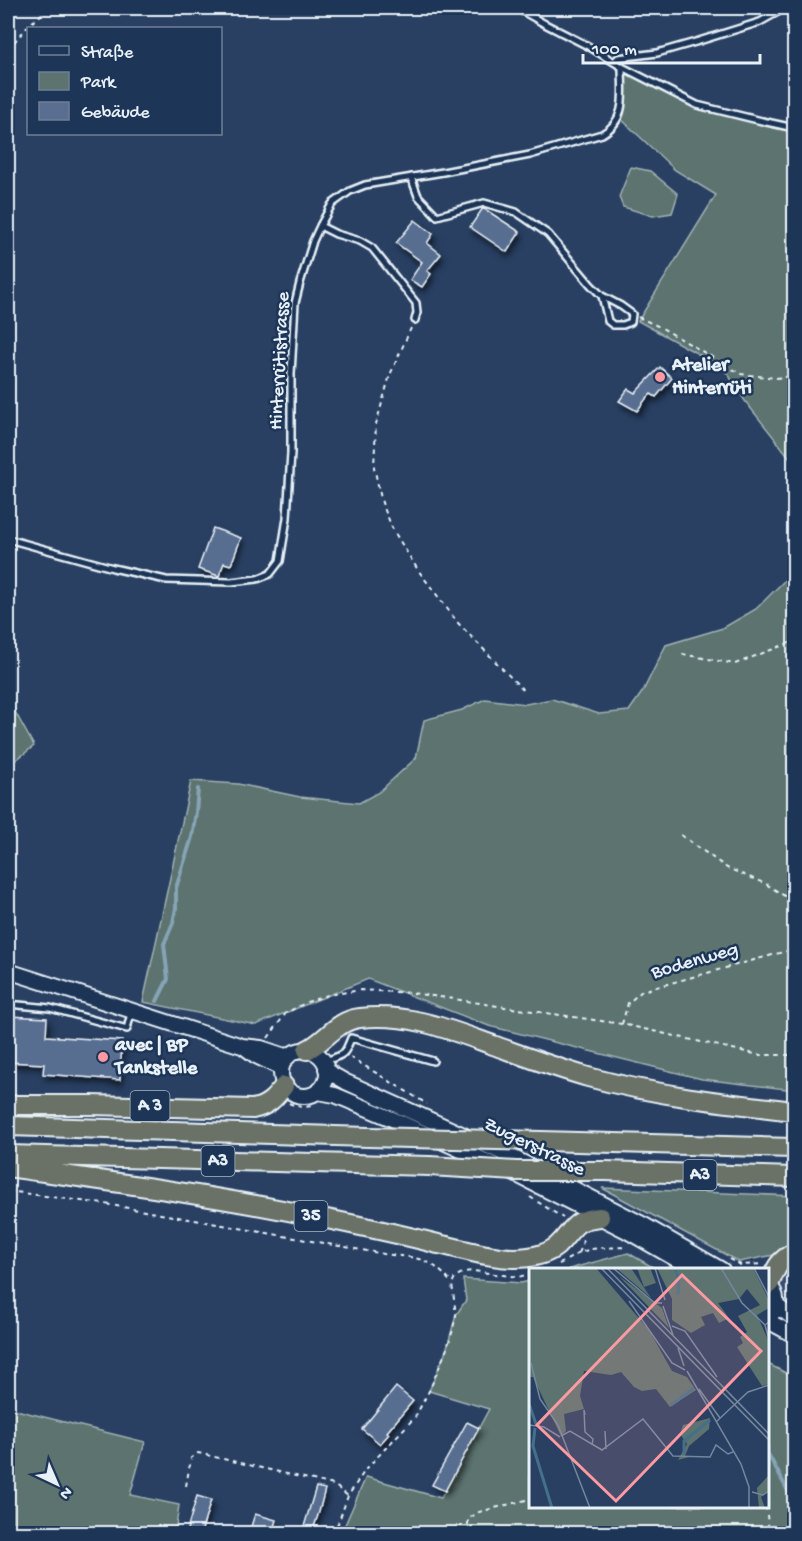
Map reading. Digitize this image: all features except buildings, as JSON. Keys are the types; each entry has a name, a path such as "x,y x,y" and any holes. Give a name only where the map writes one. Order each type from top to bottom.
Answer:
{"highway":[{"path":"307,1050 320,1043 337,1026 349,1020 369,1017 410,1020 438,1025 533,1060 606,1081 666,1093 795,1111"},
{"name":"A 3","path":"8,1105 253,1109 265,1106 269,1102 284,1070"},
{"name":"A3","path":"8,1126 795,1148"},
{"name":"A3","path":"8,1155 795,1177"},
{"name":"35","path":"8,1167 257,1205 507,1258 534,1257 550,1251 574,1226 585,1219 600,1217"},
{"path":"769,1282 780,1263 787,1256 795,1253"}],"main road":[{"name":"Zugerstrasse","path":"8,971 242,1046 261,1048 284,1070 289,1091 296,1095 304,1096 318,1092 335,1095 398,1121 519,1176 693,1268"},
{"name":"Zugerstrasse","path":"242,1046 284,1070"},
{"path":"284,1070 300,1050 307,1050"},
{"name":"Zugerstrasse","path":"307,1050 320,1056 332,1074 346,1082 510,1156 646,1226 720,1268"},
{"path":"318,1092 325,1081 325,1065"},
{"path":"769,1285 774,1292 776,1305 769,1318"},
{"path":"776,1305 795,1319"},
{"path":"769,1321 795,1335"}],"lane":[{"path":"517,8 622,67 697,105 795,128"},
{"path":"614,62 618,58 657,53 760,22 785,8"},
{"name":"Hinterrütistrasse","path":"8,539 166,580 231,582 257,579 270,574 280,561 287,518 295,303 308,255 332,204 350,191 373,183 530,155 602,134 615,124 622,110 622,67"},
{"path":"411,177 418,196 437,216 484,203 516,212 548,234 602,296 632,314 632,322 613,325 608,321 602,296"},
{"path":"320,226 372,248 416,303 415,320"},
{"path":"8,1004 50,1008 127,1029 132,1010"},
{"path":"325,1065 342,1056 351,1038 433,1061"}],"path":[{"path":"27,27 49,8"},
{"path":"8,49 27,27"},
{"path":"632,314 662,328 741,374 776,378 795,376"},
{"path":"415,320 390,375 376,424 374,467 382,503 393,530 417,570 458,623 525,692"},
{"path":"682,654 735,664 795,641"},
{"path":"681,835 727,868 766,884 795,902"},
{"name":"Bodenweg","path":"622,1024 628,1003 642,991 795,949"},
{"path":"261,1048 286,1013 307,1002 328,995 361,990 411,993 622,1024 759,1055 795,1055"},
{"path":"8,1191 111,1205 419,1259 433,1264 443,1272 452,1284 456,1315 446,1351 415,1417 366,1469 348,1496 334,1533"},
{"path":"528,1196 574,1226 583,1239 579,1253"},
{"path":"558,1264 593,1248 633,1247"},
{"path":"452,1284 455,1277 464,1272 473,1271 518,1277 529,1274"},
{"path":"787,1277 795,1292"},
{"path":"186,1486 191,1458 198,1453 334,1485 348,1496"},
{"path":"468,1533 468,1519 479,1512 529,1500"},
{"path":"766,1508 769,1533"}],"shaded area":[{"path":"794,1264 794,1313 783,1292 781,1277"}],"green space":[{"path":"622,67 697,105 794,128 794,463 745,401 728,374 711,361 638,321 716,195 675,170 619,117"},
{"path":"631,167 650,171 678,194 672,213 653,216 623,207 619,197"},
{"path":"794,571 794,1090 702,1079 489,1026 368,979 256,1025 143,1002 191,781 238,784 300,797 359,803 379,792 416,758 424,720 462,710 485,699 526,704 552,699 599,714 629,711 643,691 666,645 723,628 756,609"},
{"path":"8,699 34,746 8,766"},
{"path":"602,1188 794,1196 794,1242 774,1255 739,1262"},
{"path":"628,1253 654,1268 573,1268"},
{"path":"463,1279 521,1283 529,1281 529,1508 769,1508 769,1364 794,1377 794,1533 341,1534 366,1477 441,1498 489,1409 429,1391 446,1351 456,1315 466,1300"},
{"path":"8,1408 145,1442 130,1495 179,1505 175,1533 8,1533"}],"waterway":[{"path":"157,1001 168,979 164,944 173,923 176,888 192,837 198,789"},
{"path":"769,1456 794,1502"}],"place":[{"name":"Atelier Hinterrüti","path":"660,377"},
{"name":"avec | BP Tankstelle","path":"103,1057"}]}
